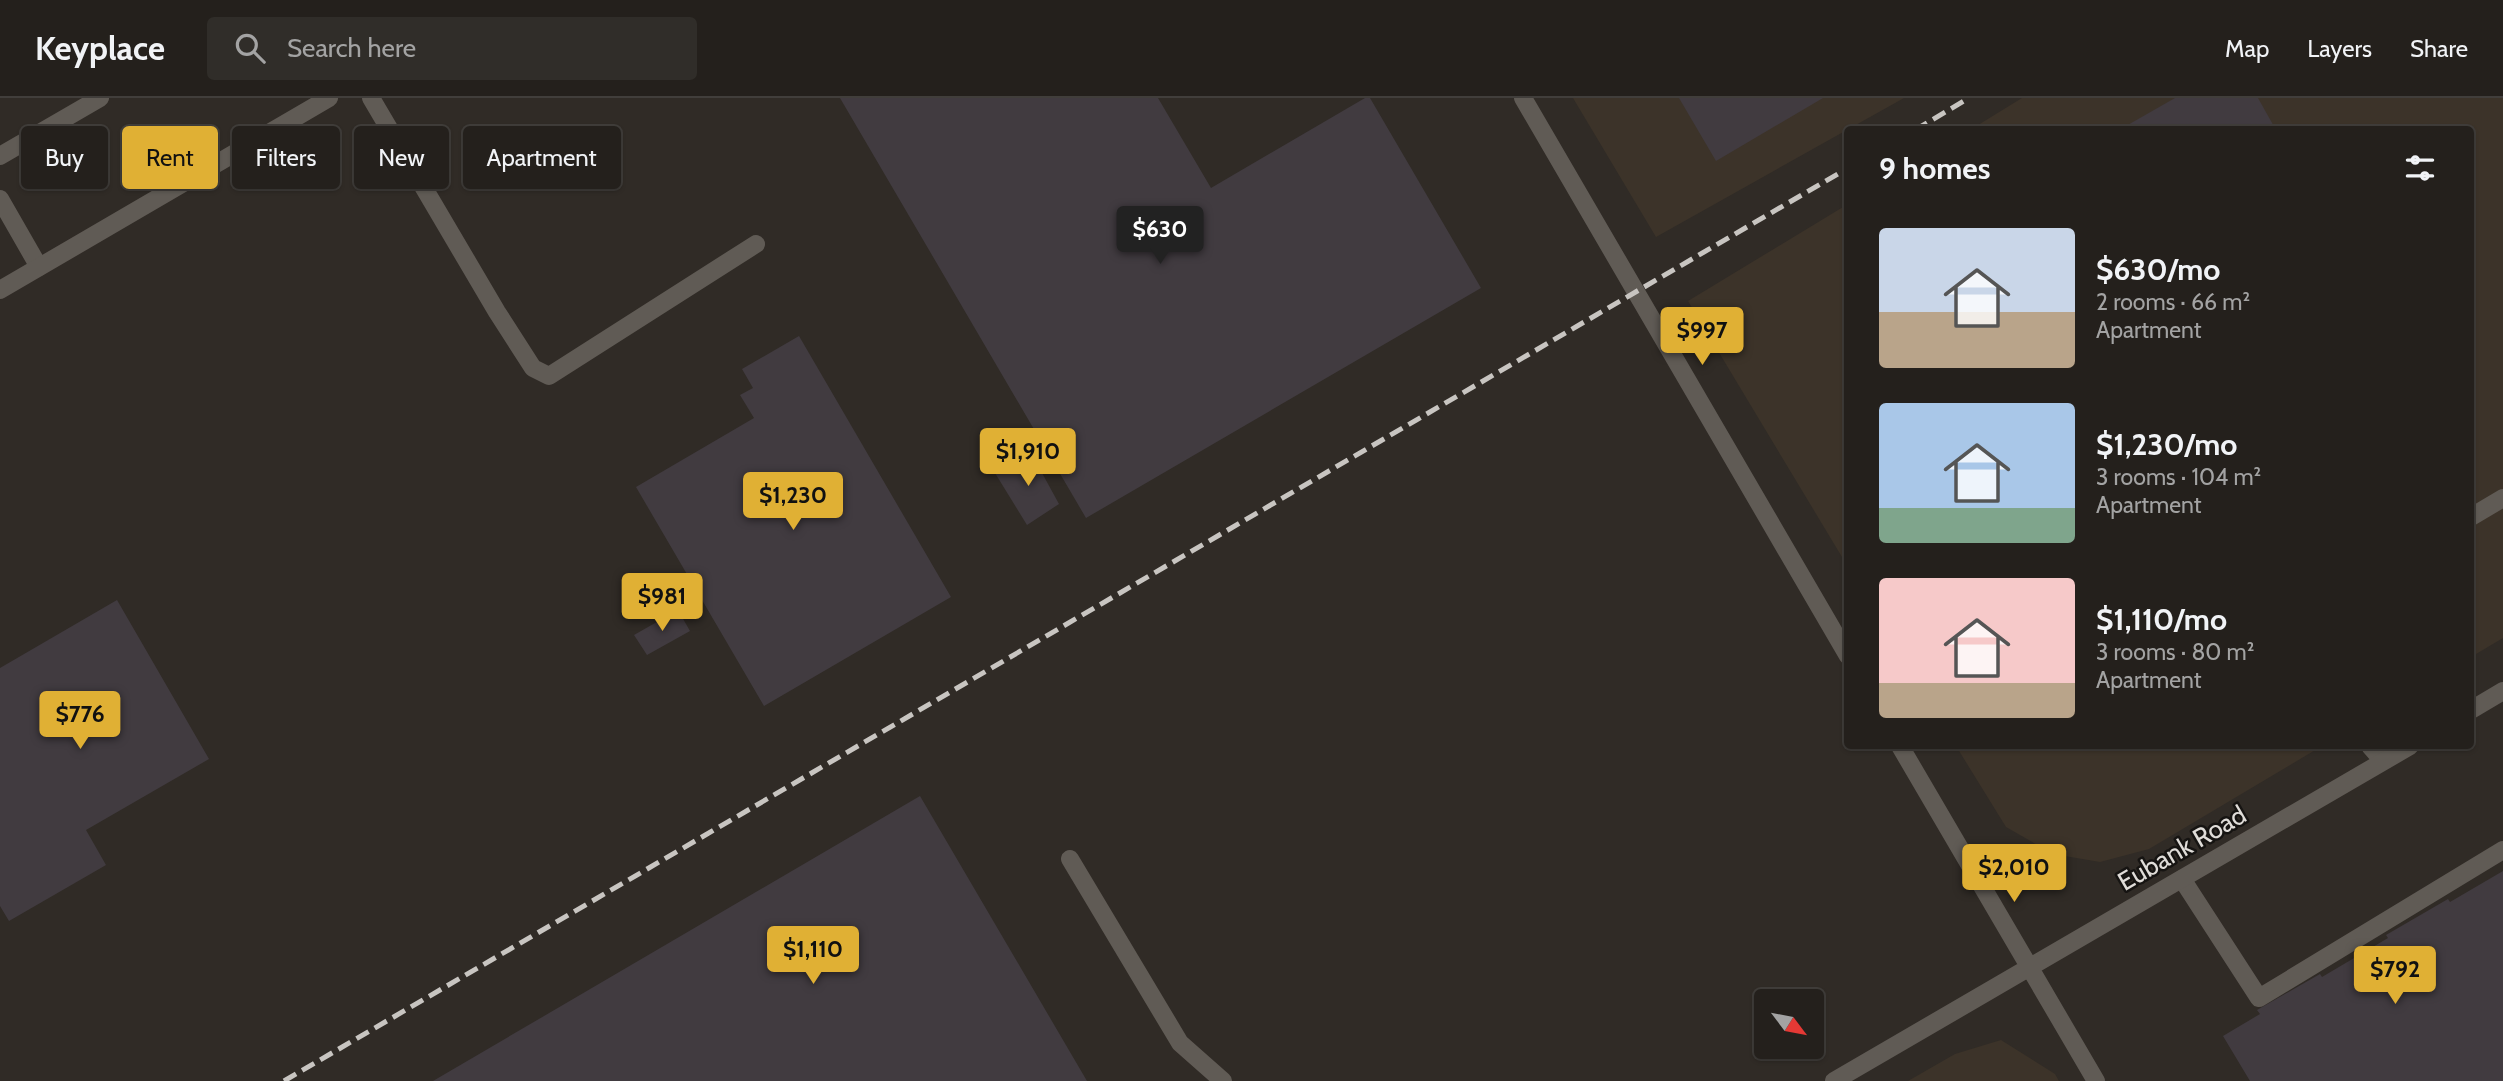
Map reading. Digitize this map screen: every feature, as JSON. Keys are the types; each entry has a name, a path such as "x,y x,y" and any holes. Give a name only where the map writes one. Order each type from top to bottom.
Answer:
{"street":[{"path":"0,156 100,98"},
{"path":"0,290 329,98"},
{"path":"371,98 533,368 549,376 756,244"},
{"path":"1523,98 1844,649"},
{"path":"0,199 39,267"},
{"path":"2474,515 2503,498"},
{"path":"2474,708 2503,691"},
{"path":"1902,749 2095,1081"},
{"path":"2373,749 2383,761"},
{"name":"Eubank Road","path":"1835,1081 2405,749"},
{"path":"2182,879 2259,998 2503,850"},
{"path":"1070,859 1180,1043 1223,1081"}],"shaded area":[{"path":"1573,98 1904,98 1854,126 1844,126 1844,132 1656,237"},
{"path":"2022,98 2503,98 2503,638 2474,655 2474,126 1976,126"},
{"path":"1844,206 1844,560 1688,301"},
{"path":"1958,749 2317,749 2149,849 2100,862 2053,854 2006,827"},
{"path":"2001,1040 2055,1074 2059,1081 1908,1081 1955,1054"}],"building":[{"path":"840,98 1158,98 1211,188 1365,98 1370,98 1481,288 1086,518"},
{"path":"1679,98 1823,98 1716,161"},
{"path":"2175,98 2258,98 2274,126 2126,126"},
{"path":"799,336 951,597 764,706 636,487 754,418 740,395 753,388 742,369"},
{"path":"1030,451 1059,504 1027,525 995,473"},
{"path":"117,600 209,759 86,830 106,865 9,921 0,906 0,668"},
{"path":"678,610 690,631 647,655 634,635"},
{"path":"920,796 1087,1081 433,1081"},
{"path":"2503,871 2503,1081 2250,1081 2223,1036 2260,1014 2257,1010 2320,974 2322,977 2388,938 2386,935"}],"railway":[{"path":"1922,126 1969,98"},
{"path":"284,1081 1844,170"}]}
